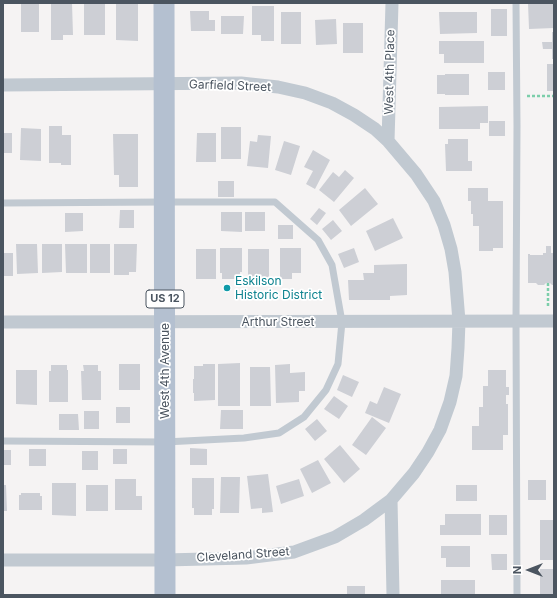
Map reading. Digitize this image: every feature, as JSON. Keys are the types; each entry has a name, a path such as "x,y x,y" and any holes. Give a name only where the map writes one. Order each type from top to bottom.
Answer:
{"main road":[{"name":"West 4th Avenue","path":"164,3 165,595"}],"street":[{"name":"West 4th Place","path":"388,141 392,3"},
{"name":"Garfield Street","path":"3,85 260,85 278,87 332,103 375,129 388,141 416,174 434,201 444,225 451,249 455,272 459,321"},
{"name":"Cleveland Street","path":"3,560 165,560 246,558 294,552 335,537 364,520 391,500 414,473 428,452 440,430 450,402 456,376 459,321"},
{"name":"Arthur Street","path":"3,322 551,321"},
{"path":"391,500 393,595"}],"lane":[{"path":"516,3 517,595"},
{"path":"3,203 275,202 318,240 332,265 342,322 338,364 326,390 304,417 279,433 244,438 165,442 3,441"}],"path":[{"path":"517,96 554,96"},
{"path":"548,283 551,321"}],"building":[{"path":"21,3 39,3 39,32 21,32"},
{"path":"51,3 72,3 73,35 63,35 63,40 51,40"},
{"path":"84,3 105,3 105,35 84,35"},
{"path":"116,3 138,3 138,41 116,40"},
{"path":"528,3 554,3 554,28 529,29"},
{"path":"252,6 274,6 274,41 261,41 261,35 252,35"},
{"path":"491,9 507,9 507,36 491,36"},
{"path":"190,11 209,11 209,20 215,20 215,31 191,31"},
{"path":"281,12 301,12 301,44 281,44"},
{"path":"439,12 477,12 477,33 440,34"},
{"path":"221,16 244,16 243,34 221,34"},
{"path":"336,19 337,44 316,45 315,20"},
{"path":"343,23 363,23 363,53 343,53"},
{"path":"552,32 554,32 554,59 552,59 552,49 543,49 542,42 552,42"},
{"path":"439,41 484,41 484,63 444,63 444,54 439,54"},
{"path":"547,64 554,64 554,91 547,91"},
{"path":"488,72 505,72 505,90 488,90"},
{"path":"469,74 469,95 437,94 437,75"},
{"path":"488,106 488,123 480,123 480,129 439,129 439,107"},
{"path":"489,121 505,121 505,136 489,136"},
{"path":"49,126 62,126 62,135 71,135 71,165 49,163"},
{"path":"221,127 241,127 241,159 221,159"},
{"path":"21,128 41,129 41,161 20,160"},
{"path":"3,133 12,133 12,153 3,153"},
{"path":"197,133 216,133 216,162 196,162"},
{"path":"113,134 138,134 138,187 119,187 119,175 114,175"},
{"path":"258,135 271,136 268,168 247,166 250,141 257,142"},
{"path":"448,139 468,139 468,161 472,161 472,171 446,171 445,144 448,144"},
{"path":"284,141 300,146 291,175 275,170"},
{"path":"313,150 330,160 315,189 306,184 313,171 304,167"},
{"path":"345,170 354,178 334,202 319,190 333,172 339,177"},
{"path":"218,181 234,181 234,197 218,197"},
{"path":"365,188 378,204 351,226 339,210"},
{"path":"468,188 488,188 488,201 503,201 503,248 493,248 493,251 479,251 479,226 473,226 471,201 468,201"},
{"path":"319,208 326,213 317,225 310,219"},
{"path":"120,210 134,210 134,228 119,228"},
{"path":"221,212 242,212 242,232 221,231"},
{"path":"245,212 265,212 265,231 245,231"},
{"path":"65,213 83,213 83,231 65,232"},
{"path":"393,218 403,238 375,251 366,231"},
{"path":"333,220 342,231 331,240 322,229"},
{"path":"278,225 293,225 293,239 278,239"},
{"path":"16,244 37,244 38,273 17,274"},
{"path":"42,244 62,244 62,272 42,273"},
{"path":"65,244 87,244 87,273 66,273"},
{"path":"90,244 110,244 110,273 90,273"},
{"path":"114,244 137,244 136,272 129,272 129,275 114,275"},
{"path":"546,246 551,246 551,253 554,255 554,285 550,283 538,285 536,283 528,283 528,254 543,255 543,253 546,253"},
{"path":"220,248 242,248 242,272 240,272 240,279 222,279 222,273 220,273"},
{"path":"280,248 301,248 301,273 292,273 292,279 280,279"},
{"path":"354,248 359,262 344,268 338,254"},
{"path":"196,249 216,249 216,279 196,279"},
{"path":"248,249 269,249 269,280 248,280"},
{"path":"3,253 13,253 13,276 3,276"},
{"path":"407,264 407,295 390,296 390,300 349,300 348,280 364,280 363,273 374,273 374,265"},
{"path":"240,363 240,406 218,406 218,364"},
{"path":"119,364 140,364 140,390 119,390"},
{"path":"203,364 215,364 215,400 194,401 194,366 203,366"},
{"path":"290,364 290,373 305,372 305,391 299,391 299,402 276,403 275,365"},
{"path":"51,365 67,365 68,402 49,402 49,371 51,371"},
{"path":"83,365 98,365 98,371 101,371 101,400 82,400 81,371 84,371"},
{"path":"250,367 270,367 271,406 250,406"},
{"path":"16,370 37,370 37,405 16,404"},
{"path":"488,370 506,370 506,387 509,387 509,395 506,395 506,404 508,404 508,435 503,435 503,450 472,450 472,426 479,426 479,407 483,407 483,386 488,386"},
{"path":"343,375 359,382 352,397 337,390"},
{"path":"384,387 401,394 389,423 365,413 370,401 377,404"},
{"path":"334,396 348,406 339,419 324,409"},
{"path":"116,407 130,407 130,423 116,423"},
{"path":"221,410 243,410 243,429 220,429"},
{"path":"84,411 99,411 99,429 84,429"},
{"path":"59,414 78,414 79,430 59,430"},
{"path":"372,417 386,428 366,455 352,445"},
{"path":"317,419 327,431 315,441 305,429"},
{"path":"340,445 360,469 344,483 324,459"},
{"path":"190,448 207,449 207,465 190,465"},
{"path":"29,449 46,449 46,466 29,466"},
{"path":"113,449 127,449 127,464 113,464"},
{"path":"3,450 11,450 11,465 3,465"},
{"path":"82,451 98,451 98,470 82,470"},
{"path":"318,460 331,483 312,493 300,469"},
{"path":"268,474 273,512 262,513 262,508 251,509 247,476"},
{"path":"221,477 240,477 239,513 220,513"},
{"path":"192,478 214,478 214,509 212,509 212,515 194,515 194,508 192,508"},
{"path":"115,479 136,479 136,496 142,496 142,510 115,510"},
{"path":"299,479 304,496 281,504 276,486"},
{"path":"528,480 546,480 546,500 528,500"},
{"path":"52,483 76,483 76,516 52,515"},
{"path":"3,485 6,485 7,511 3,511"},
{"path":"86,485 108,485 108,511 86,511"},
{"path":"456,485 477,485 477,501 456,501"},
{"path":"21,493 40,493 40,496 42,496 42,510 19,510 19,495 21,495"},
{"path":"445,514 481,514 481,535 440,535 440,525 445,525"},
{"path":"489,515 507,515 507,535 489,535"},
{"path":"540,520 554,520 554,560 540,560"},
{"path":"441,546 470,546 470,567 446,567 446,558 441,558"},
{"path":"491,554 507,554 507,570 492,570"},
{"path":"540,569 554,569 554,595 540,595"},
{"path":"441,580 475,580 475,595 441,595"},
{"path":"347,586 365,586 365,595 347,595"}],"place":[{"name":"Eskilson Historic District","path":"227,288"}]}
